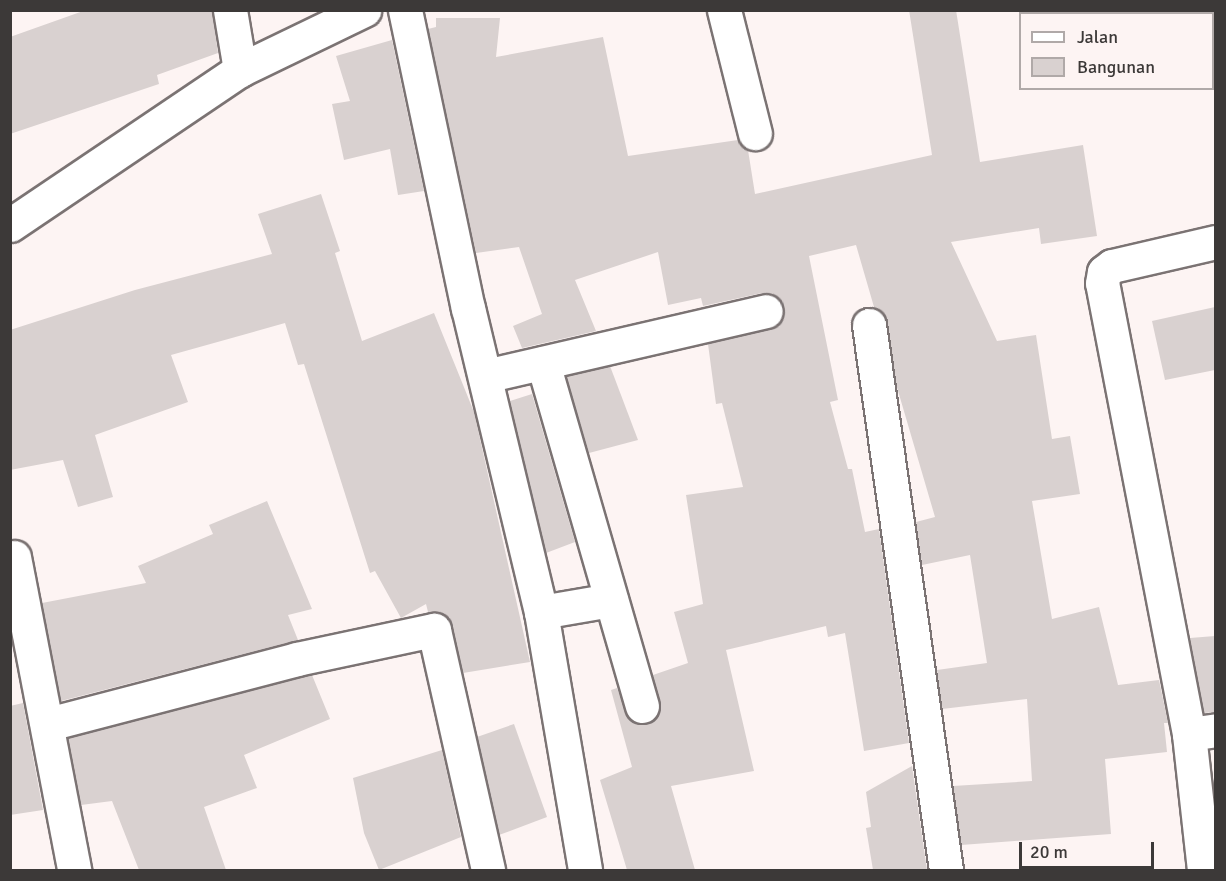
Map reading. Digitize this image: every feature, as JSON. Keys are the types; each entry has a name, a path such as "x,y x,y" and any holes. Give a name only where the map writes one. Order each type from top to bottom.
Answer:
{"street":[{"path":"230,10 240,70"},
{"path":"10,225 240,70 364,10"},
{"path":"405,10 485,376 540,612 585,870"},
{"path":"724,10 755,133"},
{"path":"1204,870 1202,732 1102,283 1104,272 1112,266 1215,242"},
{"path":"485,376 766,311"},
{"path":"869,325 946,870"},
{"path":"543,363 642,706"},
{"path":"14,557 48,724 71,870"},
{"path":"540,612 611,600"},
{"path":"48,724 297,659 434,630 488,870"}],"building":[{"path":"86,10 212,10 218,53 157,75 159,84 10,134 10,37"},
{"path":"909,10 956,10 980,162 1083,145 1097,236 1041,244 1039,228 951,242 997,341 1036,335 1052,439 1070,436 1080,494 1032,501 1052,619 1099,607 1118,685 1159,680 1168,723 1164,723 1167,752 1105,759 1111,834 961,845 953,786 1032,781 1027,699 942,709 937,670 987,663 970,555 922,565 916,522 935,517 896,384 887,322 883,313 874,307 856,245 809,256 838,400 830,402 848,469 852,469 865,532 879,529 909,743 864,751 845,633 828,637 826,626 726,650 754,771 671,786 695,870 627,870 600,780 632,767 611,690 617,688 629,720 648,724 660,710 653,675 688,663 674,612 703,604 686,495 743,487 722,403 716,404 708,344 771,329 784,317 784,306 772,293 762,293 703,306 701,298 668,305 658,252 575,280 596,331 522,348 513,326 542,314 519,247 476,253 428,29 436,27 436,18 500,18 496,57 603,37 628,156 738,140 748,150 755,194 932,155"},
{"path":"392,40 424,191 398,195 390,149 344,160 332,104 350,101 336,56"},
{"path":"321,194 340,251 335,253 362,341 434,313 474,412 530,662 463,673 447,617 428,612 426,604 401,618 375,571 370,573 304,364 298,365 285,323 171,355 188,402 95,435 113,497 78,507 63,460 10,470 10,330 135,290 272,254 258,214"},
{"path":"1215,307 1215,370 1165,380 1152,321"},
{"path":"610,366 638,440 589,453 566,376"},
{"path":"532,394 575,542 546,553 510,401"},
{"path":"267,501 312,609 288,615 298,640 61,701 42,603 146,583 138,566 213,534 209,525"},
{"path":"1215,636 1215,712 1204,713 1190,638"},
{"path":"312,675 330,719 244,755 257,788 204,807 226,870 139,870 112,801 81,805 68,738"},
{"path":"23,703 43,810 10,815 10,706"},
{"path":"514,724 547,817 499,835 477,737"},
{"path":"442,750 461,837 379,870 364,833 353,778"},
{"path":"912,766 927,870 873,870 866,828 871,827 866,792"}]}
